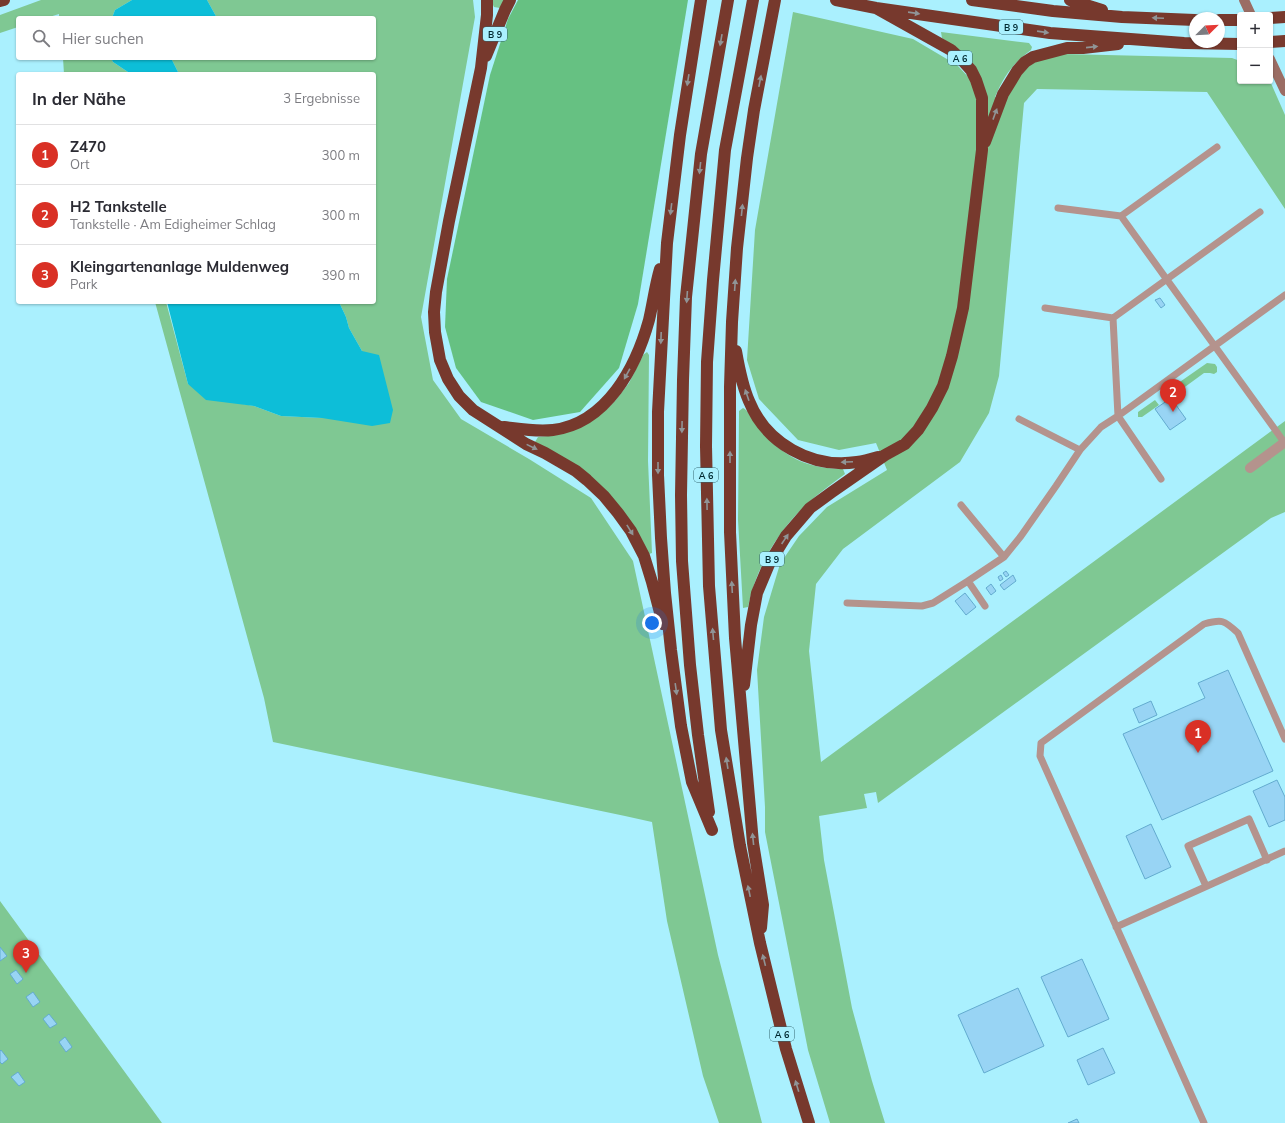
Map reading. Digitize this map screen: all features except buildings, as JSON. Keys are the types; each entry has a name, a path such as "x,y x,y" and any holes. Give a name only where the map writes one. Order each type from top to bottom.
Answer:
{"highway":[{"path":"0,1 4,0"},
{"path":"487,0 487,15 480,68 440,269 434,312 435,332 440,360 448,379 472,410 526,444 546,453 576,472 604,496 618,513 631,532 644,556 671,650"},
{"name":"B 9","path":"480,68 510,0"},
{"path":"671,650 661,538 658,475 658,412 667,243 680,135 701,0"},
{"name":"B 9","path":"836,0 876,8 1050,33 1147,41 1237,44"},
{"name":"B 9","path":"972,0 1053,11 1122,17 1189,20"},
{"path":"1070,0 1122,17"},
{"name":"A 6","path":"671,650 681,726 692,782 712,830 691,680 683,569 681,495 683,380 686,297 701,154 727,1"},
{"name":"A 6","path":"752,3 725,150 707,362 706,446 709,586 721,730 740,846 760,943 786,1049 808,1123"},
{"path":"760,943 763,905 753,843 735,638 730,532 730,387 732,322 737,248 747,158 754,110 774,5"},
{"name":"A 6","path":"876,8 950,50 971,70 982,98 982,150"},
{"path":"1273,18 1285,17"},
{"path":"1225,20 1237,20"},
{"name":"B 9","path":"982,150 1003,94 1016,71 1025,62 1033,57 1067,48 1083,48 1147,41"},
{"path":"1273,42 1285,41"},
{"path":"732,322 740,375 748,400 761,423 770,434 791,450 827,462 857,462 885,455 905,444 918,430 932,408 943,386 952,356 963,308 982,150"},
{"path":"499,426 528,430 554,430 579,422 590,416 608,400 625,378 649,320 656,284 667,243"},
{"name":"B 9","path":"741,710 751,625 757,593 770,562 786,536 810,508 885,455"}],"street":[{"path":"1245,1 1250,12"},
{"path":"1273,66 1285,91"},
{"path":"1250,468 1284,442"}],"lane":[{"path":"1058,208 1120,216 1218,147"},
{"path":"1045,308 1113,318 1260,212"},
{"path":"1120,216 1284,442"},
{"path":"847,603 922,606 933,603 1004,557 1056,486 1080,450 1101,427 1285,295"},
{"path":"1113,318 1118,416 1161,479"},
{"path":"1019,419 1080,450"},
{"path":"961,505 1004,557"},
{"path":"968,581 985,606"},
{"path":"1204,1123 1040,756 1041,743 1204,624 1218,620 1227,623 1238,633 1285,739"},
{"path":"1206,886 1188,846 1248,819 1266,860"},
{"path":"1116,927 1285,851"}],"green space":[{"path":"41,0 132,0 115,10 113,16 59,16 59,14 52,16 16,16 16,28 0,33 0,15"},
{"path":"207,0 473,0 475,17 421,317 433,380 461,419 591,498 633,561 718,955 762,1123 719,1123 703,1076 667,921 652,822 273,742 264,698 156,304 167,304 188,384 281,416 322,418 362,351 349,328 340,304 376,304 376,72 178,72 172,60 376,60 376,16 216,16"},
{"path":"492,0 504,0 500,8 494,7"},
{"path":"518,0 688,0 638,304 619,368 580,412 533,420 481,402 456,368 445,327 447,279 490,75 508,19"},
{"path":"793,12 913,39 957,65 987,97 984,85 972,62 960,50 942,38 941,32 1029,43 1032,47 1031,50 1009,71 995,97 1005,99 1024,69 1035,61 1064,54 1232,58 1237,60 1237,84 1271,84 1285,115 1285,209 1207,92 1037,89 1024,103 999,376 989,413 960,462 843,549 816,584 809,651 821,762 1285,421 1285,512 1271,518 878,803 876,792 864,794 867,808 819,816 824,860 852,1008 885,1123 830,1123 808,1050 765,832 765,807 757,670 764,617 780,564 799,536 827,507 887,470 876,443 839,450 798,440 759,399 747,360 755,230"},
{"path":"63,60 112,60 128,72 64,72"},
{"path":"647,352 649,355 648,461 652,553 649,554 634,527 535,442 538,437 557,435 606,410 629,383 643,355"},
{"path":"1207,363 1215,364 1217,367 1217,372 1214,374 1204,373 1178,392 1174,386"},
{"path":"1155,400 1159,405 1142,417 1138,417 1138,412"},
{"path":"743,408 747,411 765,435 784,452 794,458 816,466 843,469 845,474 813,498 788,524 763,563 748,607 743,608 738,520 739,411"},
{"path":"0,901 162,1123 0,1123"}],"water":[{"path":"132,0 207,0 216,16 113,16 115,10"},
{"path":"112,60 172,60 178,72 128,72"},
{"path":"168,304 340,304 349,328 362,351 379,355 393,410 390,423 372,426 322,418 281,416 254,406 206,400 188,384"}],"place":[{"name":"H2 Tankstelle","path":"1173,412"},
{"name":"Z470","path":"1198,753"},
{"name":"Kleingartenanlage Muldenweg","path":"26,973"}]}
